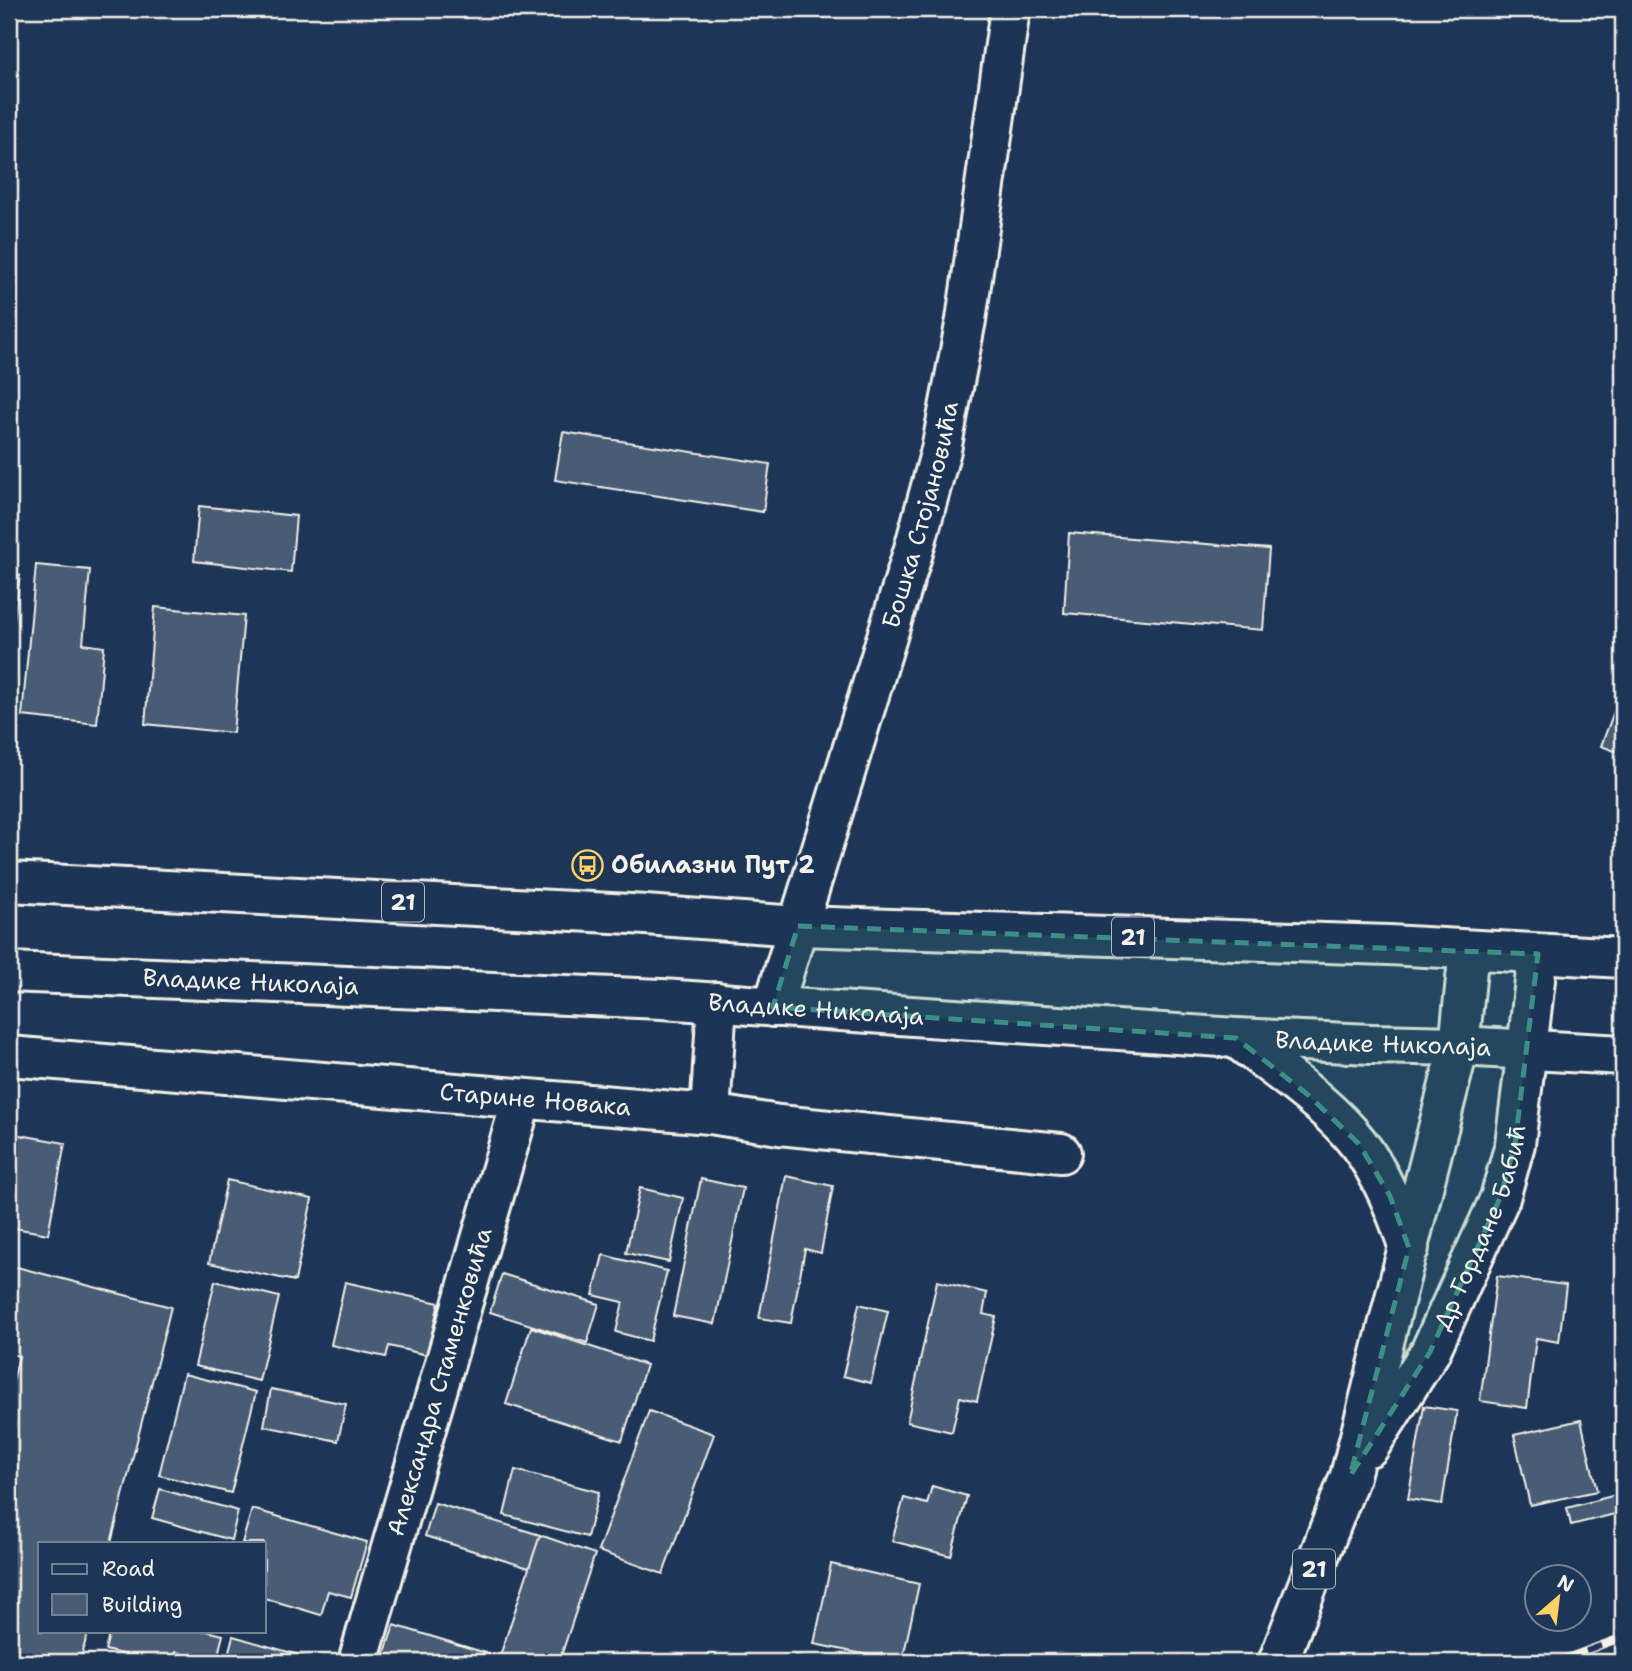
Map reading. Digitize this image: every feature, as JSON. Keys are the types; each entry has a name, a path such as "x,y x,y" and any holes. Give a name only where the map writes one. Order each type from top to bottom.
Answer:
{"main road":[{"name":"Бошка Стојановића","path":"773,1007 910,561 941,450 966,320 1010,9"},
{"name":"21","path":"9,882 631,914 798,926 1376,945 1538,954"},
{"name":"Др Гордане Бабић","path":"1278,1662 1350,1476 1460,1046 1469,950"},
{"name":"Др Гордане Бабић","path":"1350,1476 1430,1352 1500,1198 1515,1144 1538,954"},
{"path":"1538,954 1623,958"},
{"name":"Владике Николаја","path":"9,972 717,1002 1236,1038 1623,1055"},
{"path":"710,1114 717,1002"},
{"path":"1236,1038 1307,1094 1359,1144 1390,1196 1409,1248"},
{"name":"Старине Новака","path":"9,1056 710,1114 779,1125 1061,1153"},
{"name":"Александра Стаменковића","path":"358,1662 522,1099"}],"highlighted area":[{"path":"798,926 1538,954 1515,1144 1500,1198 1430,1352 1350,1476 1409,1248 1390,1196 1359,1144 1307,1094 1236,1038 773,1007"}],"building":[{"path":"563,432 770,464 763,512 555,480"},
{"path":"199,506 296,516 291,572 194,561"},
{"path":"1069,533 1269,549 1263,630 1064,613"},
{"path":"36,565 90,570 83,644 104,647 97,724 22,716"},
{"path":"9,573 20,575 9,657"},
{"path":"155,607 244,616 233,733 145,724"},
{"path":"1623,688 1623,754 1601,746"},
{"path":"9,1133 65,1143 48,1234 9,1227"},
{"path":"786,1176 833,1186 821,1253 805,1249 791,1323 759,1318"},
{"path":"701,1179 743,1188 715,1324 673,1316"},
{"path":"227,1180 312,1199 295,1281 209,1263"},
{"path":"640,1188 683,1198 669,1262 626,1253"},
{"path":"603,1255 667,1271 650,1341 616,1332 623,1302 593,1295"},
{"path":"9,1265 171,1307 111,1542 38,1542 38,1632 88,1632 80,1662 53,1662 9,1651 9,1398 19,1356 9,1354"},
{"path":"502,1274 599,1304 587,1343 490,1312"},
{"path":"1497,1276 1566,1285 1559,1342 1536,1338 1527,1408 1480,1401"},
{"path":"215,1281 279,1297 259,1381 195,1366"},
{"path":"937,1281 987,1293 983,1314 996,1317 977,1401 960,1397 952,1432 907,1422"},
{"path":"345,1282 439,1303 427,1355 389,1346 386,1357 331,1345"},
{"path":"859,1304 888,1311 871,1383 843,1376"},
{"path":"531,1327 646,1365 622,1441 506,1404"},
{"path":"184,1374 256,1392 231,1493 159,1475"},
{"path":"271,1389 346,1404 338,1441 264,1426"},
{"path":"1424,1406 1457,1411 1442,1504 1408,1499"},
{"path":"649,1411 714,1434 663,1574 598,1551"},
{"path":"1581,1420 1597,1491 1530,1505 1514,1435"},
{"path":"515,1470 599,1492 587,1537 504,1515"},
{"path":"932,1486 967,1496 951,1556 892,1541 904,1498 927,1504"},
{"path":"160,1489 238,1511 231,1540 152,1518"},
{"path":"1623,1493 1623,1512 1571,1525 1567,1508"},
{"path":"435,1503 540,1535 529,1568 425,1536"},
{"path":"252,1509 367,1542 351,1597 328,1591 321,1615 266,1599 266,1542 242,1542"},
{"path":"540,1535 595,1554 559,1662 498,1662"},
{"path":"831,1564 919,1584 902,1662 814,1644"},
{"path":"394,1625 489,1654 486,1662 382,1662"},
{"path":"110,1632 211,1632 223,1635 216,1662 176,1652 174,1662 155,1662 105,1650"},
{"path":"233,1636 323,1662 226,1662"},
{"path":"795,1655 825,1662 793,1662"}],"railway":[{"path":"1556,1662 1623,1637"}],"place":[{"name":"Обилазни Пут 2","path":"588,865"}]}
